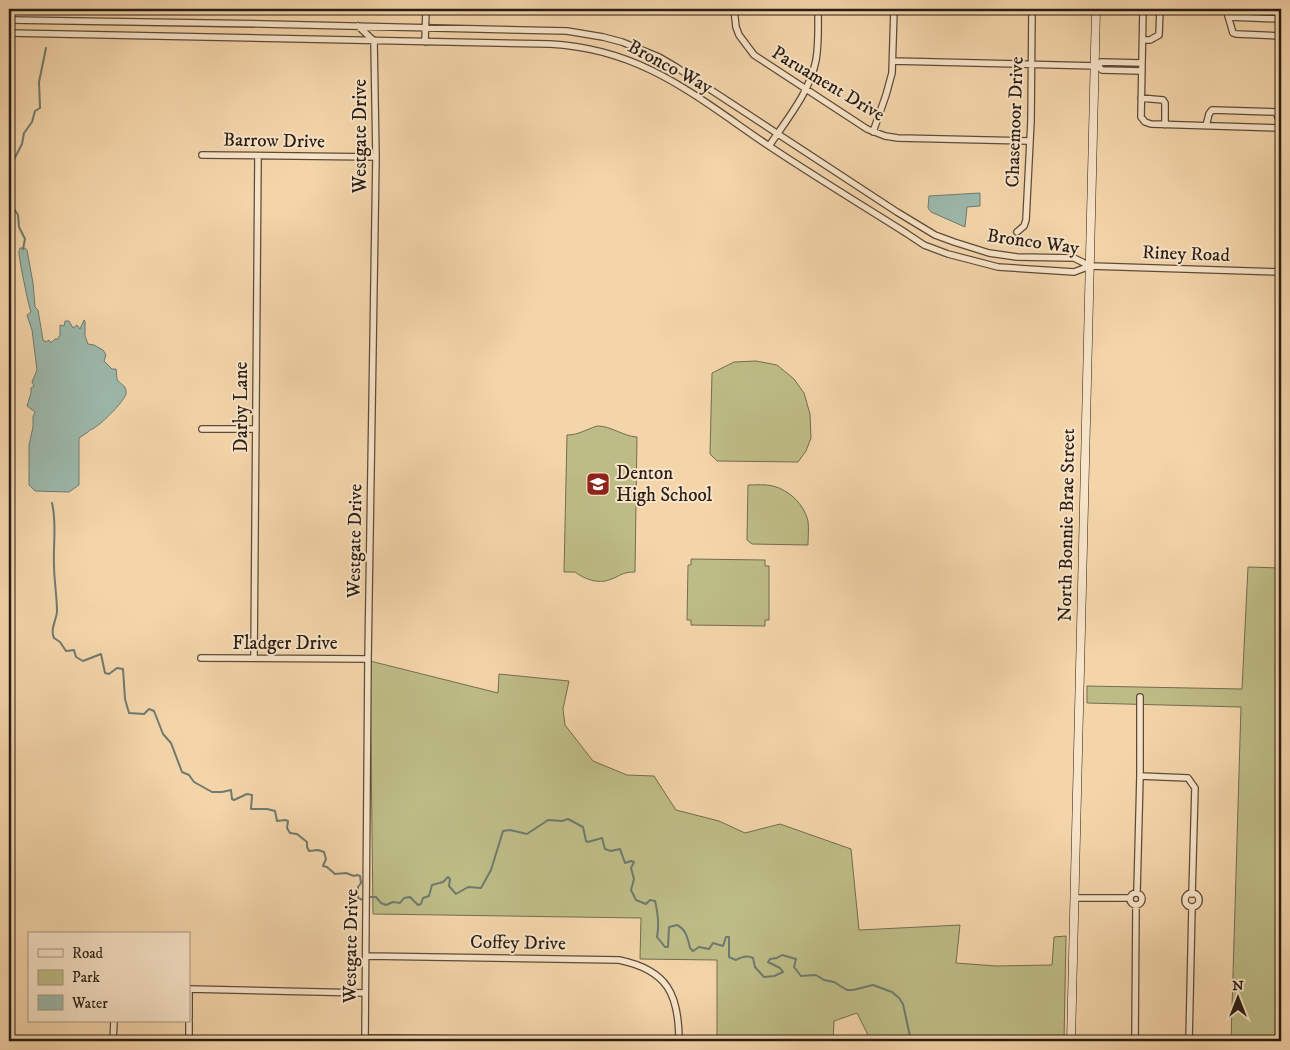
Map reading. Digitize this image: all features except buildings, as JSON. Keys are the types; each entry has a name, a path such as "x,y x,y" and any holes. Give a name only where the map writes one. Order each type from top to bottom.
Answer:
{"main road":[{"name":"North Bonnie Brae Street","path":"1071,1041 1096,9"}],"street":[{"path":"426,9 426,42"},
{"name":"Paruament Drive","path":"734,9 736,27 749,50 759,60 862,127 873,132 898,138 1030,141"},
{"path":"770,146 805,90 813,73 818,49 818,9"},
{"path":"873,132 888,90 893,61 894,9"},
{"name":"Chasemoor Drive","path":"1017,232 1024,226 1026,220 1030,141 1032,9"},
{"path":"1143,9 1141,117 1145,122 1165,125 1206,126 1281,127 1276,112 1212,110 1206,126"},
{"path":"1142,40 1150,40 1159,35 1160,9"},
{"path":"1226,9 1232,32 1236,34 1281,36"},
{"path":"1228,17 1281,18"},
{"path":"9,20 358,26 374,41"},
{"name":"Bronco Way","path":"358,26 567,31 622,42 652,54 676,67 904,217 935,235 989,252 1018,257 1074,258 1090,266"},
{"path":"9,33 374,41"},
{"name":"Bronco Way","path":"374,41 566,45 601,51 621,57 640,64 692,93 770,146 924,245 948,254 998,267 1074,272 1090,266"},
{"name":"Westgate Drive","path":"365,1040 368,658 376,157 374,41"},
{"path":"893,61 1096,66 1102,70 1142,71"},
{"path":"1096,66 1101,62 1142,63"},
{"path":"1141,98 1163,100 1165,104 1165,125"},
{"name":"Barrow Drive","path":"202,155 376,157"},
{"name":"Darby Lane","path":"254,658 258,156"},
{"name":"Riney Road","path":"1090,266 1281,272"},
{"path":"202,429 256,429"},
{"name":"Fladger Drive","path":"201,658 368,658"},
{"path":"1137,892 1140,697"},
{"path":"1140,776 1188,778 1196,788 1192,894"},
{"path":"1136,905 1132,904 1130,898 1131,894 1137,892"},
{"path":"1136,905 1140,904 1142,900 1141,894 1137,892"},
{"path":"1192,894 1188,895 1185,900 1192,907"},
{"path":"1192,894 1198,897 1199,902 1197,906 1192,907"},
{"path":"1074,898 1130,898"},
{"path":"1134,1041 1136,905"},
{"path":"1188,1041 1192,907"},
{"name":"Coffey Drive","path":"366,956 619,960 642,966 664,982 672,993 677,1008 679,1041"},
{"path":"190,989 365,993"},
{"path":"113,1041 114,1022"},
{"path":"189,1022 189,1041"},
{"path":"365,1040 654,1041"}],"green space":[{"path":"756,361 777,365 794,379 804,393 810,414 811,438 806,451 798,462 717,461 710,454 712,373 734,362"},
{"path":"597,426 637,437 635,572 624,573 605,581 587,579 575,572 564,572 567,435"},
{"path":"748,485 773,486 785,491 795,499 803,509 808,521 808,545 752,544 747,540"},
{"path":"691,559 765,560 765,566 769,566 769,620 765,620 765,626 691,625 691,620 687,620 688,565 691,565"},
{"path":"1248,567 1281,568 1281,1041 1231,1041 1241,707 1087,703 1087,686 1242,689"},
{"path":"370,661 498,693 499,674 569,681 563,709 565,725 593,761 627,775 654,776 676,810 719,821 745,833 780,824 851,849 859,930 960,925 956,963 996,966 1052,965 1054,937 1066,936 1064,1041 871,1041 857,1013 834,1021 833,1041 717,1041 717,960 640,959 641,918 373,914"}],"water":[{"path":"980,193 980,206 967,207 965,227 931,212 928,208 929,196"},
{"path":"20,248 27,250 35,307 38,310 43,340 46,342 49,340 51,343 58,339 60,325 64,326 65,321 69,321 73,328 77,325 80,329 84,320 85,336 88,344 103,350 106,355 104,361 112,369 116,369 117,380 126,389 126,394 121,403 99,425 79,438 79,485 69,492 35,491 29,485 29,445 35,412 27,406 31,388 34,386 32,382 37,370 32,330 27,315 31,312 20,262"}],"waterway":[{"path":"9,169 22,144 24,133 32,122 35,111 40,108 39,82 46,48"},
{"path":"9,201 18,215 19,227 25,239 23,249"},
{"path":"52,503 57,612 53,628 54,638 60,642 66,651 74,650 76,657 83,661 101,654 105,673 109,674 117,668 123,669 125,699 129,713 144,714 149,709 154,711 163,734 171,743 182,772 189,775 194,782 212,792 231,790 232,799 234,800 247,794 252,795 251,809 275,811 277,821 288,821 287,828 290,833 297,834 307,842 309,851 318,850 324,852 326,859 323,866 335,874 346,873 360,876 361,883 358,887 358,898 363,900"},
{"path":"370,897 376,897 381,903 386,905 393,902 400,903 404,898 410,897 418,905 421,904 423,898 429,896 432,885 443,882 448,877 450,879 449,886 456,894 468,887 481,888 491,870 503,831 510,830 527,834 548,820 562,821 568,819 583,827 586,841 602,838 605,849 611,851 620,849 625,863 634,862 631,868 634,879 631,890 636,900 646,904 650,900 655,901 658,919 657,937 665,947 668,947 669,927 677,925 685,932 690,948 693,951 699,947 709,949 713,943 723,946 726,937 729,937 729,957 736,960 744,957 753,958 755,967 764,977 774,976 783,972 780,968 768,962 770,959 782,955 796,959 794,967 801,976 816,975 824,980 834,982 847,990 873,985 892,992 903,1004 911,1041"}],"place":[{"name":"Denton High School","path":"598,484"}]}
